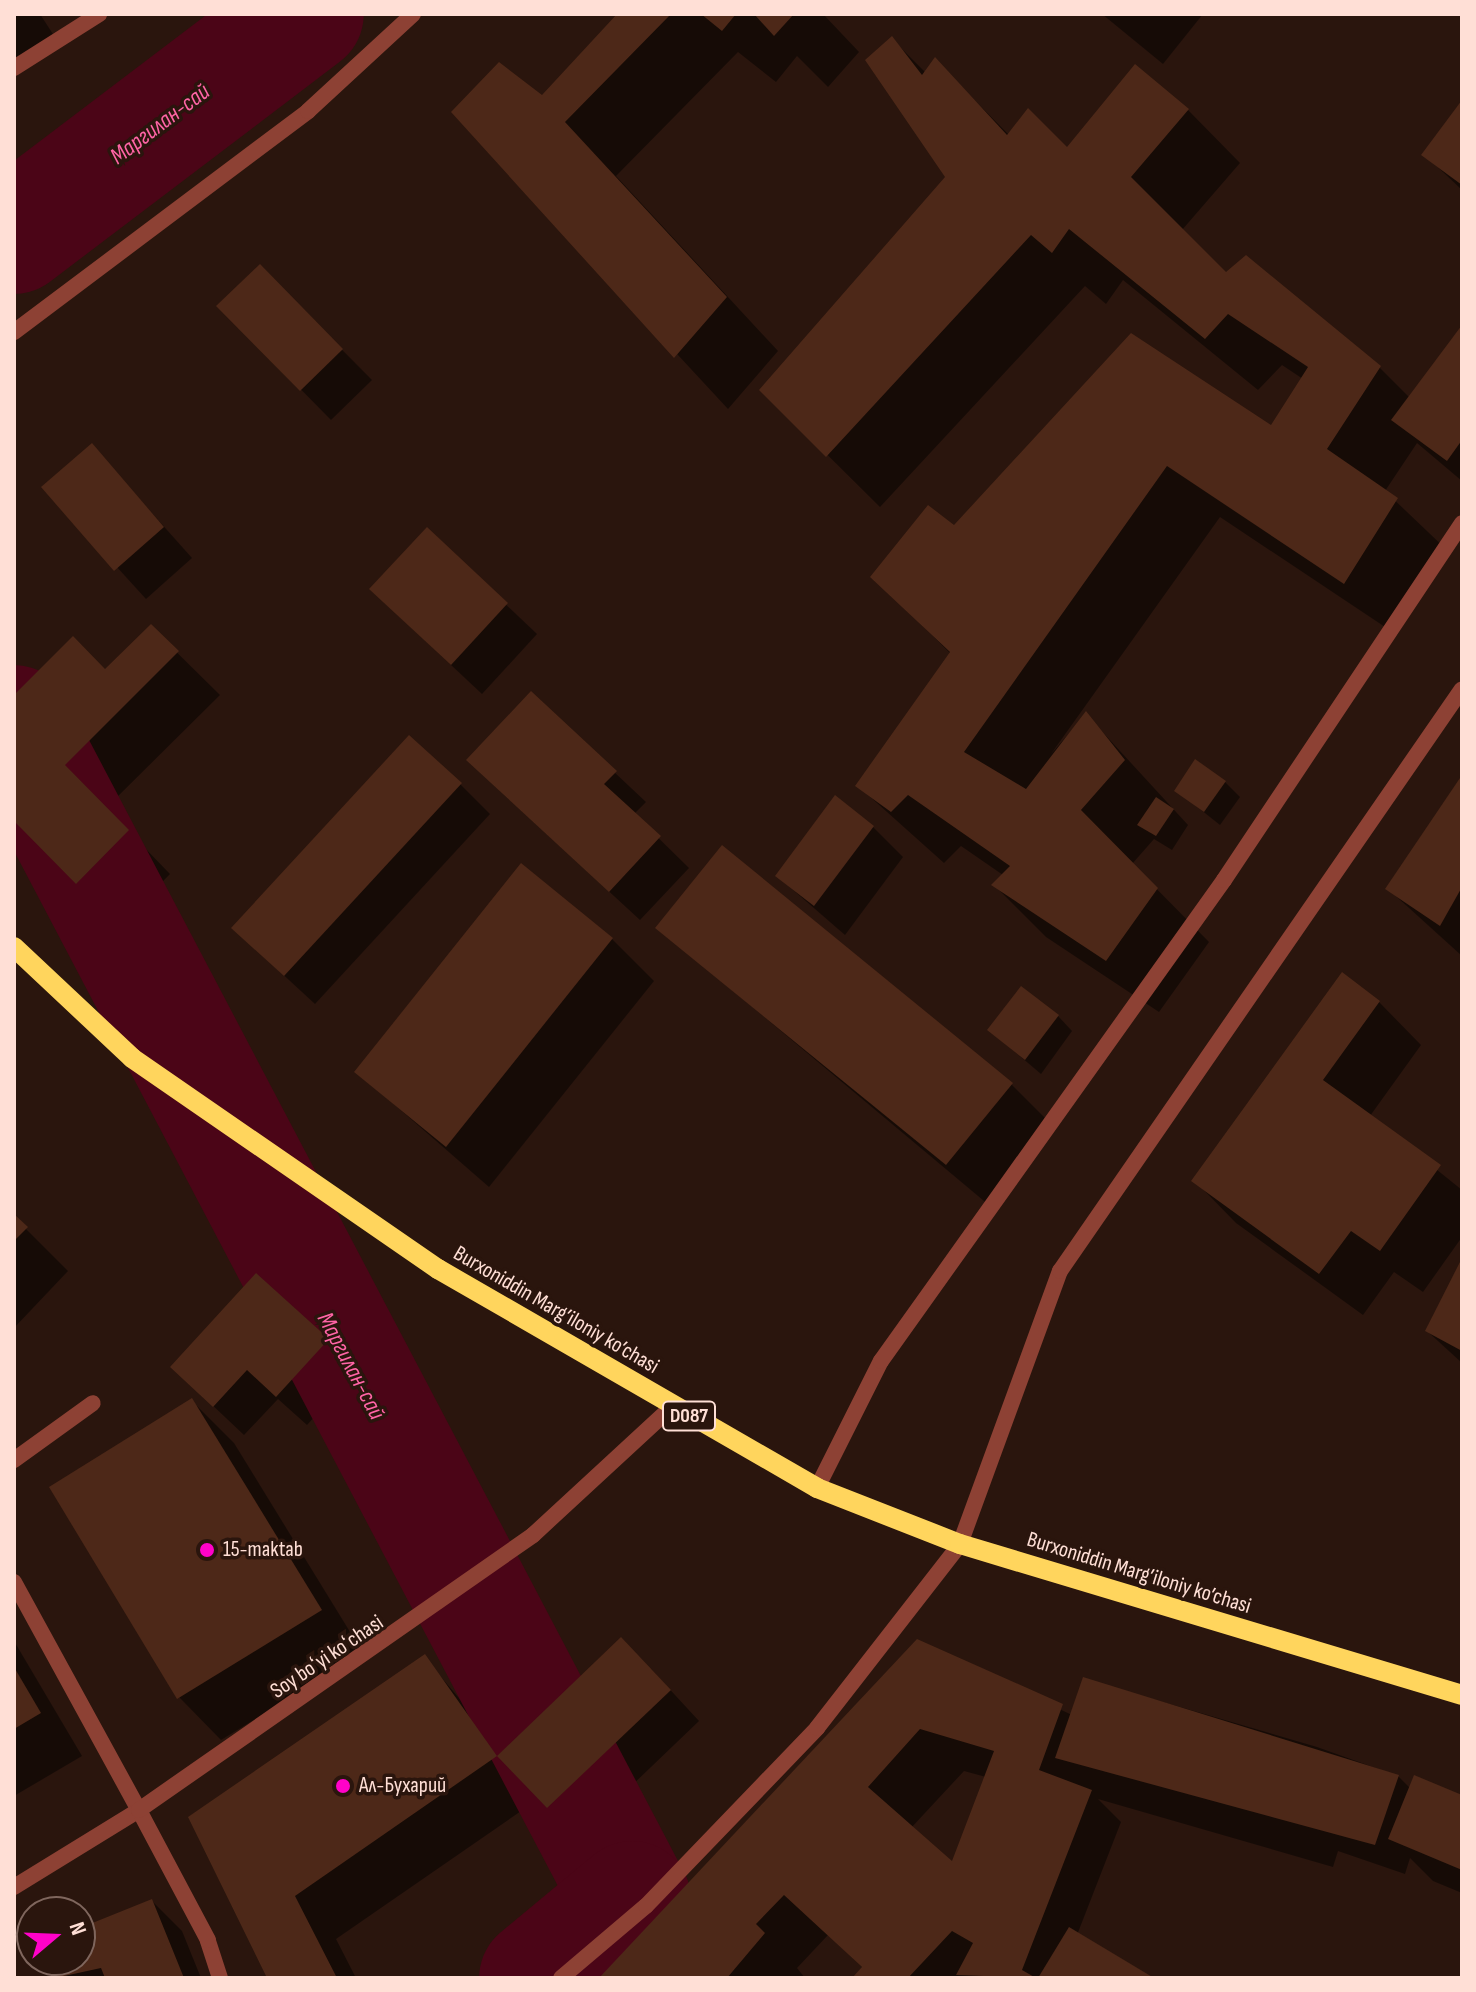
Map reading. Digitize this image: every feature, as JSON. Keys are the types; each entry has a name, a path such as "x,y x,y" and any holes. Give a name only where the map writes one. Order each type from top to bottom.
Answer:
{"main road":[{"name":"Burxoniddin Marg’iloniy ko’chasi","path":"14,947 132,1058 438,1269 817,1488 960,1544 1462,1695"}],"street":[{"path":"14,68 99,14"},
{"path":"14,332 308,111 413,14"},
{"path":"817,1488 881,1361 1224,880 1462,523"},
{"path":"561,1978 646,1906 817,1728 960,1544 1060,1271 1462,689"},
{"path":"14,1460 93,1403"},
{"name":"Soy boʻyi koʻchasi","path":"14,1887 139,1810 413,1626 533,1535 673,1406"},
{"path":"14,1582 208,1940 220,1978"}],"building":[{"path":"617,14 671,14 565,122 727,297 674,358 451,112 499,62 542,95"},
{"path":"701,14 736,14 722,31"},
{"path":"754,14 794,14 774,36"},
{"path":"892,36 922,75 935,57 1007,135 1028,108 1067,147 1135,64 1189,109 1131,177 1226,272 1246,255 1381,366 1327,449 1398,498 1344,584 1167,466 964,752 1026,789 1086,711 1125,760 1081,810 1158,888 1106,961 991,885 1010,866 908,795 891,812 855,786 950,652 870,577 928,505 954,525 1131,333 1271,425 1308,367 1228,314 1205,339 1069,229 1052,253 1031,235 826,457 759,390 945,177 865,60"},
{"path":"1462,100 1462,185 1421,155"},
{"path":"260,264 343,349 300,391 216,306"},
{"path":"1462,325 1462,440 1447,461 1391,420"},
{"path":"92,443 164,527 114,571 41,487"},
{"path":"427,527 508,603 451,665 369,589"},
{"path":"151,624 179,651 65,765 129,830 76,884 14,821 14,695 73,636 105,669"},
{"path":"531,691 617,771 604,784 661,836 609,892 466,760"},
{"path":"409,735 462,783 284,976 231,928"},
{"path":"1195,759 1226,781 1204,812 1174,791"},
{"path":"1462,775 1462,887 1440,926 1385,889"},
{"path":"835,795 874,826 814,906 775,876"},
{"path":"1156,797 1174,809 1156,836 1137,825"},
{"path":"722,845 1013,1083 946,1165 655,928"},
{"path":"521,863 613,938 446,1147 354,1072"},
{"path":"1342,972 1380,1001 1323,1080 1441,1165 1380,1251 1351,1231 1319,1274 1191,1181"},
{"path":"1021,986 1059,1015 1025,1060 987,1030"},
{"path":"14,1214 28,1227 14,1241"},
{"path":"1462,1258 1462,1351 1425,1331"},
{"path":"256,1273 329,1339 276,1397 247,1370 213,1407 170,1367"},
{"path":"192,1398 322,1610 177,1699 49,1487"},
{"name":"Ал-Бухарий","path":"621,1637 671,1690 547,1808 497,1756"},
{"path":"917,1639 1063,1704 1039,1770 1092,1790 1022,1970 1036,1978 956,1975 973,1943 952,1931 908,1978 852,1978 862,1967 784,1895 756,1924 765,1933 727,1978 599,1978","holes":["920,1729 994,1751 952,1861 868,1787"]},
{"name":"Ал-Бухарий","path":"425,1654 497,1756 295,1896 337,1978 267,1978 188,1817"},
{"path":"14,1667 41,1713 14,1729"},
{"path":"1083,1677 1399,1775 1375,1845 1055,1758"},
{"path":"1414,1775 1462,1795 1462,1870 1388,1839"},
{"path":"152,1899 184,1978 105,1978 101,1968 96,1969 96,1922"},
{"path":"1069,1927 1154,1978 1038,1978"}],"waterway":[{"name":"Маргилан-сай","path":"14,235 305,14"},
{"name":"Маргилан-сай","path":"14,724 632,1900 538,1978"}],"place":[{"name":"15-maktab","path":"207,1550"},
{"name":"Ал-Бухарий","path":"343,1786"}]}
